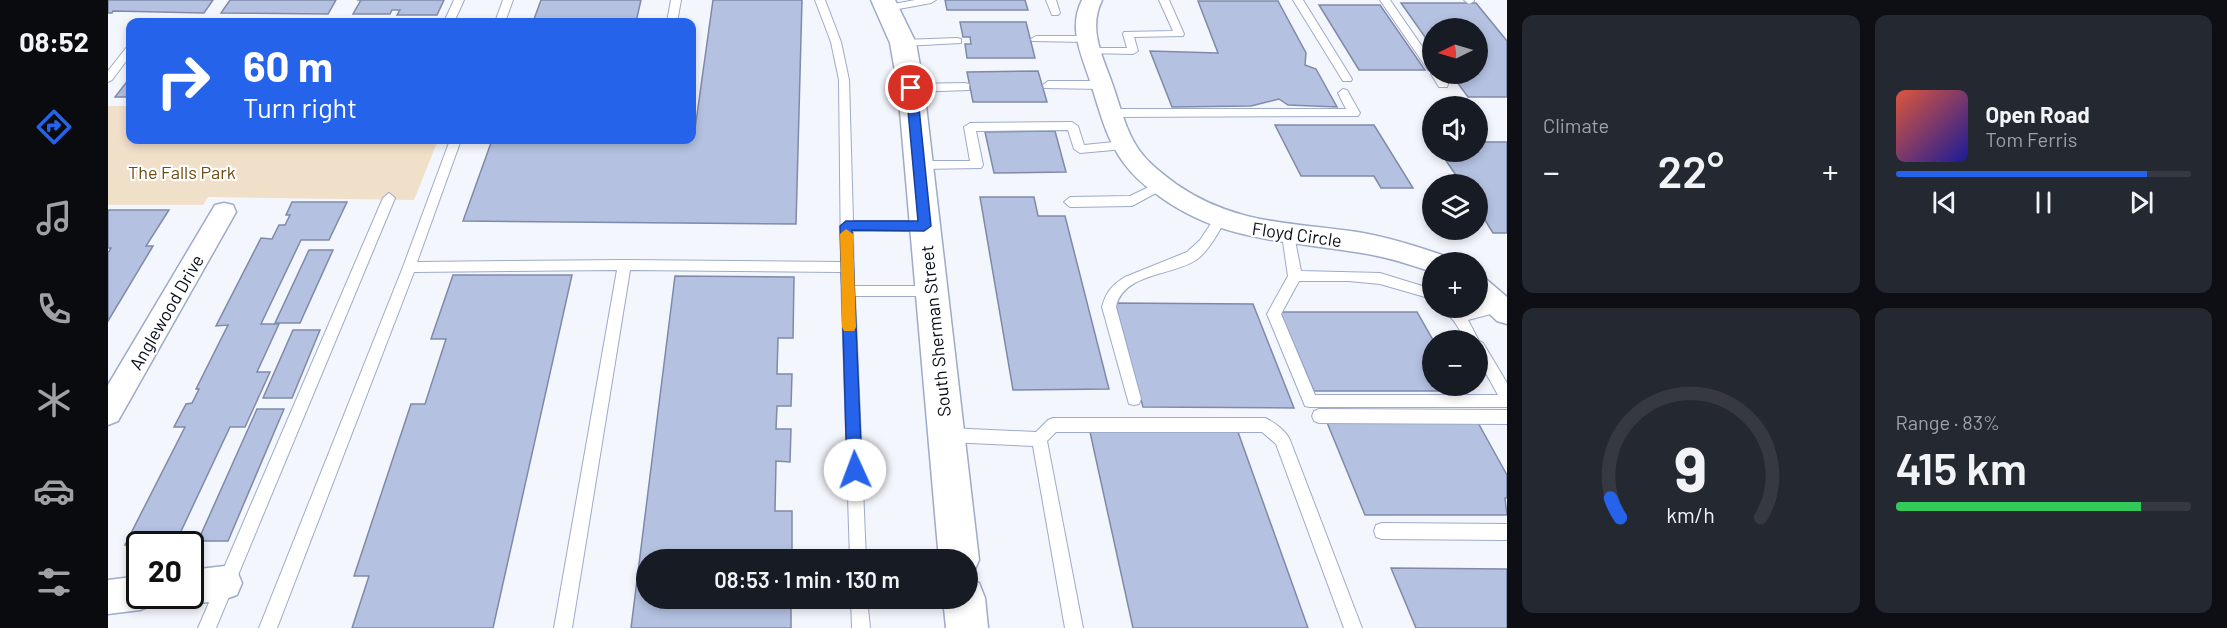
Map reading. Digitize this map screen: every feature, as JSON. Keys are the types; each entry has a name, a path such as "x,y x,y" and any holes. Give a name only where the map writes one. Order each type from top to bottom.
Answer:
{"street":[{"name":"Floyd Circle","path":"1092,0 1084,20 1088,45 1112,113 1124,145 1142,169 1161,185 1178,198 1220,219 1247,228 1288,235 1379,244 1422,258"},
{"name":"South Sherman Street","path":"886,4 903,43 911,88 930,291 959,549"},
{"name":"Anglewood Drive","path":"108,412 224,212"},
{"path":"1488,295 1505,308"},
{"path":"204,585 225,583"},
{"path":"108,597 126,595"},
{"path":"965,609 967,628"}],"lane":[{"path":"451,18 459,0"},
{"path":"501,18 508,0"},
{"path":"673,18 676,0"},
{"path":"820,0 836,42 844,81 847,267 858,549"},
{"path":"886,4 931,0"},
{"path":"1051,0 1055,13"},
{"path":"1036,39 1133,51 1128,34 1179,34 1164,0"},
{"path":"1298,0 1347,80"},
{"path":"1385,0 1422,54"},
{"path":"903,43 957,40"},
{"path":"108,78 126,55"},
{"path":"1048,86 1102,85"},
{"path":"911,88 965,87"},
{"path":"1112,113 1354,113 1343,93"},
{"path":"919,165 976,165 970,127 1072,126 1080,149 1124,145"},
{"path":"268,628 409,267 454,144"},
{"path":"1070,202 1132,201 1161,185"},
{"path":"207,628 388,198"},
{"path":"1134,399 1109,307 1113,294 1129,282 1158,268 1189,258 1198,252 1220,219"},
{"path":"846,226 924,226"},
{"path":"1288,235 1295,276 1274,314 1310,401 1507,401"},
{"path":"409,267 624,265 847,267"},
{"path":"563,628 624,265"},
{"path":"1295,276 1373,276 1407,283 1422,290"},
{"path":"848,291 930,291"},
{"path":"1488,309 1505,308"},
{"path":"1488,364 1507,396"},
{"path":"1320,416 1507,417"},
{"path":"946,435 1039,439 1053,425 1265,425 1282,440 1353,628"},
{"path":"1039,439 1074,628"},
{"path":"1382,531 1507,532"},
{"path":"860,609 861,628"}],"green space":[{"name":"The Falls Park","path":"108,106 126,106 126,144 436,144 414,200 208,197 203,205 108,205"}],"building":[{"path":"108,0 213,0 204,13 113,11 108,13"},
{"path":"230,0 336,0 328,14 221,13"},
{"path":"361,0 444,0 437,15 397,15 400,10 392,10 390,14 353,14"},
{"path":"541,0 641,0 637,18 534,18"},
{"path":"713,0 802,0 796,224 463,221 491,144 696,144 696,122"},
{"path":"945,0 1025,0 1028,10 947,10"},
{"path":"1198,1 1278,1 1306,53 1305,65 1316,69 1337,107 1288,105 1279,99 1251,106 1172,107 1150,51 1218,53"},
{"path":"1401,3 1476,3 1507,41 1507,97 1467,96 1458,84 1488,84 1488,18 1422,18 1422,33"},
{"path":"1319,5 1380,5 1422,66 1422,70 1359,70"},
{"path":"960,22 1026,22 1035,58 967,58 965,44 971,44 970,37 963,37"},
{"path":"1038,71 1047,102 973,102 967,72"},
{"path":"126,83 126,97 115,97"},
{"path":"1275,125 1374,125 1413,188 1381,188 1374,176 1301,176"},
{"path":"1055,131 1066,172 994,173 985,132"},
{"path":"1488,142 1507,142 1507,233 1493,233 1488,225 1488,174 1455,174 1447,162 1488,162"},
{"path":"980,197 1034,197 1038,216 1065,216 1109,389 1013,390"},
{"path":"292,202 347,202 329,240 301,240 261,324 279,324 257,372 270,372 245,427 230,427 181,531 132,531 185,427 174,427 186,404 192,403 199,389 196,389 228,325 216,326 261,238 272,239 279,225 285,225 290,215 286,215"},
{"path":"108,210 169,210 146,246 153,246 108,321 108,253 111,248 108,248"},
{"path":"309,250 333,250 300,323 275,323"},
{"path":"453,275 572,275 493,628 352,628 369,576 354,576 411,404 425,404 446,339 431,339"},
{"path":"675,276 794,277 793,338 778,338 777,374 792,374 791,406 777,406 776,429 791,429 790,462 776,461 775,511 792,511 792,549 641,549"},
{"path":"1115,303 1253,304 1294,408 1143,407"},
{"path":"1280,312 1417,312 1427,330 1422,330 1422,391 1314,391"},
{"path":"293,330 320,330 292,398 263,398"},
{"path":"257,409 284,409 228,541 204,541 202,531"},
{"path":"1326,420 1477,421 1507,475 1507,498 1505,498 1507,515 1365,515"},
{"path":"1090,432 1238,432 1308,628 1133,628"},
{"path":"1391,568 1507,569 1507,628 1416,628"},
{"path":"636,588 636,609 791,609 791,628 631,628"}],"slow traffic":[{"path":"846,234 849,327"}],"route":[{"path":"855,470 846,226 924,226 911,88"}]}
